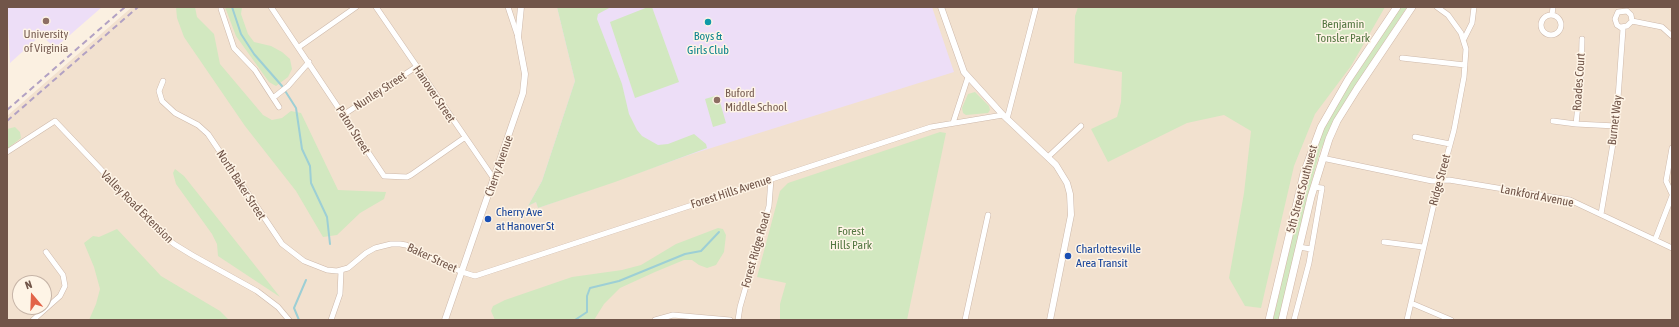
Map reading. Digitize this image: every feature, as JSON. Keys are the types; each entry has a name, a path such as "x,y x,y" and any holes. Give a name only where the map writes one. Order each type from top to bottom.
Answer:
{"main road":[{"name":"5th Street Southwest","path":"1270,320 1304,173 1318,133 1348,80 1397,7"},
{"name":"5th Street Southwest","path":"1282,320 1299,246 1322,158 1337,121 1412,7"}],"street":[{"name":"Paton Street","path":"271,7 384,176 407,177 464,138"},
{"path":"299,47 356,7"},
{"name":"Hanover Street","path":"376,7 494,180"},
{"path":"508,7 518,37"},
{"name":"Cherry Avenue","path":"445,320 523,93 525,74 518,37 521,7"},
{"path":"941,7 959,61 968,77 1005,117 1048,157 1065,178 1072,204 1066,244 1050,320"},
{"path":"1005,117 1036,7"},
{"name":"Ridge Street","path":"1407,320 1423,247 1450,144 1460,100 1465,65 1466,49 1464,39 1456,23 1437,7"},
{"name":"Ridge Street","path":"1464,39 1472,23 1474,7"},
{"path":"1552,15 1553,7"},
{"path":"220,9 234,48 255,70 279,107"},
{"path":"1621,9 1629,13 1632,21 1627,26 1621,27 1615,22 1615,19 1621,9"},
{"path":"1632,21 1662,27 1672,36"},
{"name":"Burnet Way","path":"1601,214 1616,126 1623,29 1621,27"},
{"name":"Roades Court","path":"1576,124 1581,77 1582,39"},
{"path":"1402,58 1465,65"},
{"path":"273,98 288,86 309,62"},
{"name":"Nunley Street","path":"344,115 416,67"},
{"path":"953,123 968,77"},
{"name":"North Baker Street","path":"163,81 159,91 162,101 175,113 198,125 208,134 282,244 296,256 313,266 333,271 341,271"},
{"name":"Forest Hills Avenue","path":"462,272 475,276 931,127 1005,117"},
{"name":"Valley Road Extension","path":"7,152 55,121 162,235 192,255 258,291 278,307 289,320"},
{"path":"1553,121 1616,126"},
{"path":"1048,157 1081,126"},
{"path":"1415,137 1450,144"},
{"path":"1655,240 1672,195 1666,181 1672,148"},
{"name":"Lankford Avenue","path":"1322,158 1432,181 1449,180 1570,200 1672,248"},
{"name":"Forest Ridge Road","path":"738,320 740,307 769,206 771,179"},
{"name":"5th Street Southwest","path":"1294,320 1311,249 1322,188 1314,187"},
{"path":"965,320 988,215"},
{"path":"1384,242 1423,247"},
{"name":"Baker Street","path":"341,271 348,268 366,253 375,248 400,244 430,256 462,272"},
{"name":"5th Street Southwest","path":"1299,246 1311,249"},
{"path":"33,320 60,296 65,286 63,276 46,252"},
{"path":"331,320 340,294 341,271"},
{"path":"1411,303 1451,320"},
{"path":"655,320 673,315 730,320"}],"shaded area":[{"name":"University of Virginia","path":"7,7 102,7 55,48 41,35 10,63"},
{"path":"132,7 1672,7 1672,320 7,320 7,116"},
{"name":"Buford Middle School","path":"557,7 932,7 954,72 692,154 538,208 536,202 528,206 542,181 575,81"}],"green space":[{"path":"176,7 195,7 197,17 214,34 220,64 263,115 272,120 282,118 291,111 301,113 338,190 386,192 384,199 360,213 337,235 323,237 296,191 245,126 184,37 177,18"},
{"path":"225,7 242,7 241,14 248,34 254,42 271,46 282,52 290,59 292,69 288,77 276,86 269,82 236,36"},
{"path":"557,7 611,7 598,14 597,19 622,84 629,114 637,130 642,136 658,145 668,144 694,134 706,144 707,148 615,182 538,208 536,202 528,206 542,181 575,81"},
{"path":"648,7 652,7 679,82 635,98 610,22"},
{"name":"Benjamin Tonsler Park","path":"1078,7 1385,7 1351,66 1315,114 1294,166 1261,308 1245,306 1229,278 1244,193 1251,131 1224,115 1187,123 1108,162 1091,129 1117,117 1121,102 1122,72 1074,63 1075,16"},
{"path":"1401,7 1407,7 1341,108 1320,151 1280,317 1278,320 1273,320 1307,175 1320,137 1336,105"},
{"path":"975,92 989,106 990,110 988,113 966,115 963,113 962,108 968,94"},
{"path":"718,95 726,123 713,127 705,99"},
{"path":"15,127 20,132 21,138 7,149 7,129"},
{"name":"Forest Hills Park","path":"940,132 946,133 907,320 780,320 780,304 786,283 757,277 780,191 788,183"},
{"path":"175,169 184,176 280,297 218,256 217,244 212,234 176,184 173,173"},
{"path":"718,228 723,229 726,235 724,252 716,265 707,268 692,260 684,260 655,272 620,288 604,304 594,320 495,320 491,311 493,306 505,300 572,277 622,270 641,265 676,244"},
{"path":"117,229 161,276 220,311 229,320 89,320 96,304 100,289 94,267 84,243 93,236 99,237"}],"waterway":[{"path":"232,7 241,34 254,54 282,86 296,108 302,149 310,166 311,183 327,217 330,244"},
{"path":"575,320 587,312 587,296 590,288 619,281 685,254 701,251 719,232"},
{"path":"299,320 294,308 306,280"}],"railway":[{"path":"7,110 125,7"},
{"path":"7,121 138,7"}],"place":[{"name":"University of Virginia","path":"46,21"},
{"name":"Boys & Girls Club","path":"708,22"},
{"name":"Buford Middle School","path":"717,100"},
{"name":"Cherry Ave at Hanover St","path":"488,219"},
{"name":"Charlottesville Area Transit","path":"1068,256"}]}
